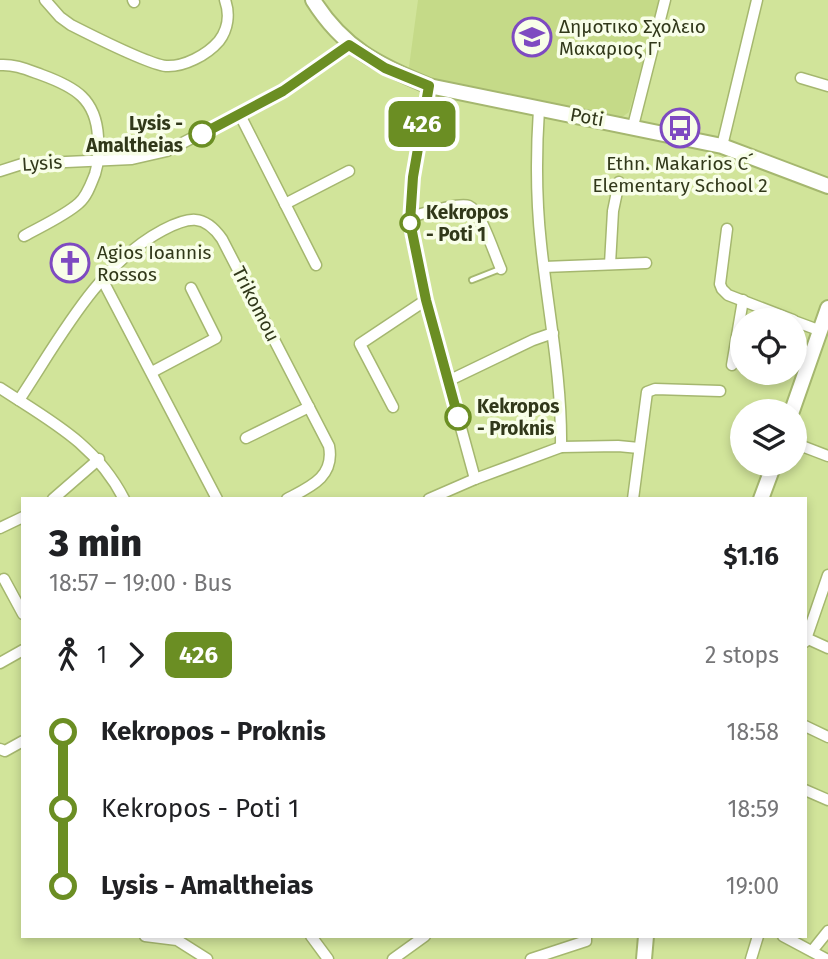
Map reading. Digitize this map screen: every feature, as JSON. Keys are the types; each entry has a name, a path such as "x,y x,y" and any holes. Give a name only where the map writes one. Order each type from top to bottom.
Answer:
{"street":[{"path":"45,0 71,25 152,62 170,66 188,62 217,43 228,19 225,0"},
{"name":"Poti","path":"313,0 330,25 349,45 385,68 429,86 722,146 828,186"},
{"path":"633,126 665,0"},
{"path":"722,146 757,0"},
{"name":"Lysis","path":"0,171 22,164 132,159 167,151 283,91 349,45"},
{"path":"0,65 16,66 55,80 80,94 94,114 100,160 88,190 79,203 24,236"},
{"path":"801,78 828,85"},
{"path":"429,86 413,177 410,217 426,300 475,479"},
{"path":"539,109 538,192 560,396 561,447"},
{"path":"240,115 316,265"},
{"path":"285,204 349,171"},
{"path":"610,264 613,211 619,182"},
{"path":"410,217 462,205 472,208 501,269"},
{"name":"Trikomou","path":"19,401 83,304 128,253 156,233 185,220 193,219 206,223 222,239 329,446 330,464 319,481 291,497"},
{"path":"727,229 720,284 724,292 762,308"},
{"path":"544,267 646,263"},
{"path":"103,281 216,497"},
{"path":"152,372 216,338 191,288"},
{"path":"393,407 360,344 426,300"},
{"path":"742,308 743,300"},
{"path":"797,399 828,308"},
{"path":"807,326 821,331"},
{"path":"448,381 553,333"},
{"path":"0,388 78,440 99,459 123,497"},
{"path":"633,497 647,392 655,389 720,391"},
{"path":"246,438 309,407"},
{"path":"434,497 561,447 639,448"},
{"path":"807,448 828,456"},
{"path":"55,497 99,459"},
{"path":"762,497 770,476"},
{"path":"0,528 21,518"},
{"path":"807,637 828,575"},
{"path":"5,579 21,610"},
{"path":"807,640 828,648"},
{"path":"0,663 21,651"},
{"path":"807,727 828,737"},
{"path":"0,749 5,751 21,742"},
{"path":"807,791 828,800"},
{"path":"812,951 828,931"},
{"path":"178,938 207,959"},
{"path":"312,938 328,959"},
{"path":"393,959 422,938"},
{"path":"532,959 586,941 586,938"},
{"path":"644,959 646,938"},
{"path":"751,959 757,938"},
{"path":"787,938 825,959"}],"lane":[{"path":"472,280 501,269"}],"shaded area":[{"name":"Δημοτικο Σχολειο Μακαριος Γ'","path":"418,0 660,0 629,112 618,120 408,74"}],"bus line":[{"name":"426","path":"202,134 283,91 349,45 385,68 429,86 413,177 410,222 426,300 458,417"}],"place":[{"name":"Δημοτικο Σχολειο Μακαριος Γ'","path":"532,37"},
{"name":"Ethn. Makarios C´ Elementary School 2","path":"680,128"},
{"name":"Lysis - Amaltheias","path":"202,134"},
{"name":"Kekropos - Poti 1","path":"410,223"},
{"name":"Agios Ioannis Rossos","path":"70,263"},
{"name":"Kekropos - Proknis","path":"458,417"}]}
